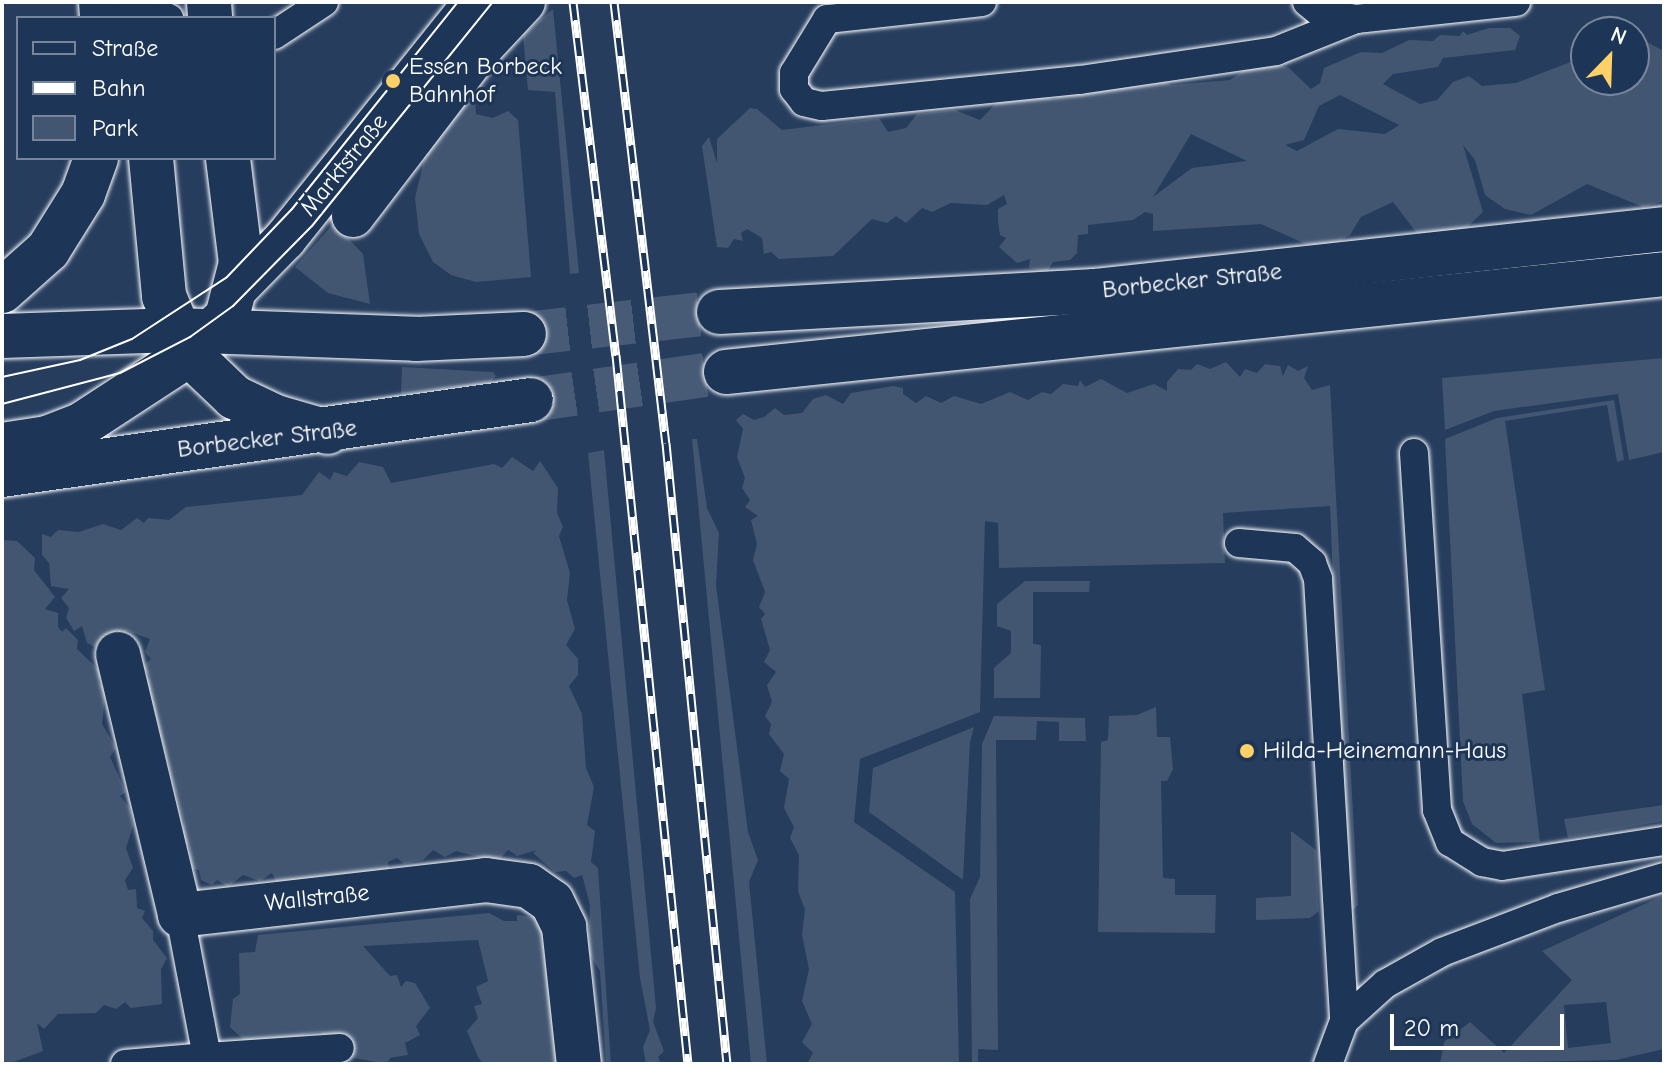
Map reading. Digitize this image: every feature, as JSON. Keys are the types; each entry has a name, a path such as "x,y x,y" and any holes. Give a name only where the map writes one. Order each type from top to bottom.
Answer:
{"street":[{"name":"Marktstraße","path":"238,287 285,239 475,2"},
{"name":"Marktstraße","path":"353,216 483,46 524,2"},
{"path":"2,291 48,250 83,194 95,160"},
{"path":"151,160 162,284 212,381 242,401 329,432"},
{"path":"2,445 47,438 81,425 192,338 227,317 238,287 241,263 228,160"},
{"name":"Borbecker Straße","path":"719,312 1094,291 1664,229"},
{"name":"Borbecker Straße","path":"726,372 1664,274"},
{"path":"2,336 416,339 524,334"},
{"name":"Borbecker Straße","path":"2,475 329,432 531,400"},
{"path":"118,654 180,915"},
{"name":"Wallstraße","path":"180,915 486,880 529,886 552,902 564,927 579,1064"}],"lane":[{"path":"136,2 165,16"},
{"path":"276,34 324,2"},
{"path":"982,2 827,19 794,73 794,89 804,102 822,106 1079,72 1276,51 1356,19 1516,2"},
{"path":"1307,2 1318,11 1356,19"},
{"path":"1414,453 1435,787 1442,829 1465,854 1502,866 1664,841"},
{"path":"1239,543 1295,548 1312,563 1318,579 1344,1021 1328,1064"},
{"path":"1344,1021 1385,984 1442,952 1558,908 1664,877"},
{"path":"180,915 207,1057"},
{"path":"125,1064 340,1048"}],"green space":[{"path":"553,9 579,273 570,274 555,92 528,90 523,35"},
{"path":"1489,28 1510,28 1520,36 1515,50 1443,58 1438,67 1393,74 1383,84 1420,104 1437,100 1453,82 1469,76 1482,86 1516,83 1570,62 1570,96 1650,96 1650,44 1664,51 1664,201 1643,207 1587,184 1531,215 1505,209 1485,195 1475,160 1463,145 1483,212 1456,238 1437,241 1416,232 1393,202 1361,217 1350,235 1336,243 1310,246 1261,224 1153,231 1153,214 1145,212 1133,220 1088,225 1088,234 1078,235 1077,253 1070,260 1053,262 1047,272 1029,268 1030,259 1017,263 999,247 1006,238 1000,235 998,221 998,209 1007,204 1004,195 987,205 951,203 932,212 922,208 906,223 896,216 887,223 872,219 833,256 779,259 771,252 764,254 762,238 747,229 741,233 743,241 734,239 728,248 717,247 702,146 709,137 717,163 717,139 750,108 757,109 782,130 879,118 888,132 906,128 917,114 955,110 980,120 1009,90 1053,99 1150,72 1171,85 1230,80 1251,65 1271,64 1288,67 1311,89 1320,83 1324,68 1361,52 1382,53 1409,40 1433,41 1440,35 1460,36 1463,31 1467,35","holes":["1340,95 1399,125 1385,134 1338,129 1297,151 1285,145 1304,140 1319,106","1191,134 1247,161 1192,168 1153,197"]},
{"path":"483,85 475,98 476,114 493,118 508,111 518,120 531,277 476,282 451,275 433,262 419,234 415,198 426,152 469,94"},
{"path":"334,223 363,254 370,304 328,293 295,267"},
{"path":"1664,358 1664,452 1629,460 1618,394 1494,411 1445,430 1442,378"},
{"path":"1226,362 1240,377 1245,369 1257,373 1265,364 1280,366 1283,376 1288,365 1298,371 1308,366 1304,378 1312,390 1330,385 1358,905 1347,915 1330,506 1223,513 1225,563 999,568 998,523 985,521 980,712 860,759 854,822 955,892 959,1064 807,1064 813,1053 802,1042 812,1024 802,1001 809,969 802,935 805,910 798,891 799,855 790,838 794,827 784,808 789,779 780,771 784,754 769,734 771,724 765,716 772,702 767,685 776,672 764,662 770,650 761,619 765,614 759,607 765,592 753,560 757,544 751,520 758,516 745,507 750,500 742,488 745,478 737,457 743,429 736,420 743,414 754,420 764,417 775,408 784,415 802,413 813,399 826,395 843,404 851,393 893,386 903,388 903,394 916,403 926,396 941,403 954,396 981,404 1010,392 1028,400 1042,392 1051,394 1063,384 1078,386 1080,380 1085,387 1101,379 1127,393 1154,384 1167,391 1167,382 1178,369 1191,370 1197,364 1210,369"},
{"path":"402,367 493,372 496,376 491,382 401,394"},
{"path":"1614,400 1624,460 1617,462 1607,405 1505,421 1545,690 1522,694 1540,842 1496,843 1472,824 1463,801 1445,439 1497,418"},
{"path":"692,439 697,439 707,508 719,533 716,585 748,832 758,860 749,882 767,1064 751,1064"},
{"path":"604,450 656,1008 653,1022 664,1051 658,1057 661,1064 646,1064 643,1047 650,1030 640,978 588,453"},
{"path":"512,457 533,471 540,461 558,488 557,513 563,527 559,536 570,573 567,600 575,629 566,645 578,659 578,675 569,686 582,714 586,768 594,787 587,825 595,831 591,862 598,868 611,1064 606,1064 600,971 588,952 590,905 582,875 574,878 566,871 555,872 533,853 537,850 517,856 508,850 497,862 456,851 445,857 433,850 423,860 404,864 397,858 388,862 389,869 319,886 309,878 306,884 279,887 272,873 260,881 243,875 228,887 217,880 212,885 201,880 199,870 192,869 189,845 182,843 184,822 151,697 144,689 149,676 143,666 151,659 145,652 150,639 128,631 97,648 87,643 82,626 74,631 66,618 69,608 61,598 69,589 51,586 49,563 42,555 42,534 51,537 58,530 79,532 103,524 121,530 137,518 144,523 148,518 169,520 186,507 302,495 319,472 330,480 334,472 347,476 359,462 383,467 391,483 494,464 502,468"},
{"path":"2,540 17,541 35,558 34,570 55,597 45,609 58,613 58,627 62,632 66,628 78,640 77,649 100,671 99,683 106,687 102,724 116,748 110,757 126,792 120,796 130,808 133,826 126,848 133,868 125,880 128,890 136,889 137,908 145,911 142,918 153,931 153,940 167,958 161,969 162,1004 131,1008 125,1002 116,1009 104,1005 96,1013 58,1014 44,1029 37,1023 43,1051 11,1063 2,1061"},
{"path":"1025,581 1090,581 1089,592 1033,592 1033,644 1041,645 1040,698 994,698 994,668 1011,653 1011,631 997,626 997,604"},
{"path":"1156,707 1157,737 1170,737 1173,769 1167,781 1161,781 1163,878 1175,879 1175,895 1216,895 1215,933 1098,932 1101,742 1108,740 1109,716 1137,715"},
{"path":"994,716 1085,718 1086,741 1059,741 1059,722 1037,721 1036,740 996,740 998,1050 978,1049 978,1064 972,1064 970,899 980,877 982,744"},
{"path":"974,727 970,742 963,880 869,812 873,768"},
{"path":"1664,805 1664,821 1568,838 1564,819"},
{"path":"1291,831 1316,850 1319,911 1310,918 1256,920 1256,898 1291,896"},
{"path":"1664,895 1664,1049 1616,1060 1440,1064 1444,1042 1470,1022 1504,1053 1572,980 1542,951","holes":["1606,1002 1611,1043 1568,1048 1564,1005"]},
{"path":"489,913 504,921 517,921 517,915 540,918 572,1064 483,1064 467,1031 478,1018 474,1006 482,1004 476,987 488,981 478,940 363,946 390,976 397,975 401,987 406,981 415,983 430,1008 416,1026 420,1035 405,1043 408,1055 390,1058 387,1064 349,1057 320,1032 305,1034 294,1046 247,1043 230,1027 233,999 240,994 239,953 255,952 258,935"}],"tunnel":[{"path":"524,334 719,312"},
{"path":"531,400 726,372"}],"tram line":[{"path":"2,377 80,360 132,339 227,277 292,209 458,2"},
{"path":"2,404 120,373 190,337 233,306 312,226 493,2"}],"railway":[{"path":"573,2 616,355 688,1064"},
{"path":"614,2 666,443 727,1064"}],"place":[{"name":"Essen Borbeck Bahnhof","path":"393,81"},
{"name":"Hilda-Heinemann-Haus","path":"1247,751"}]}
